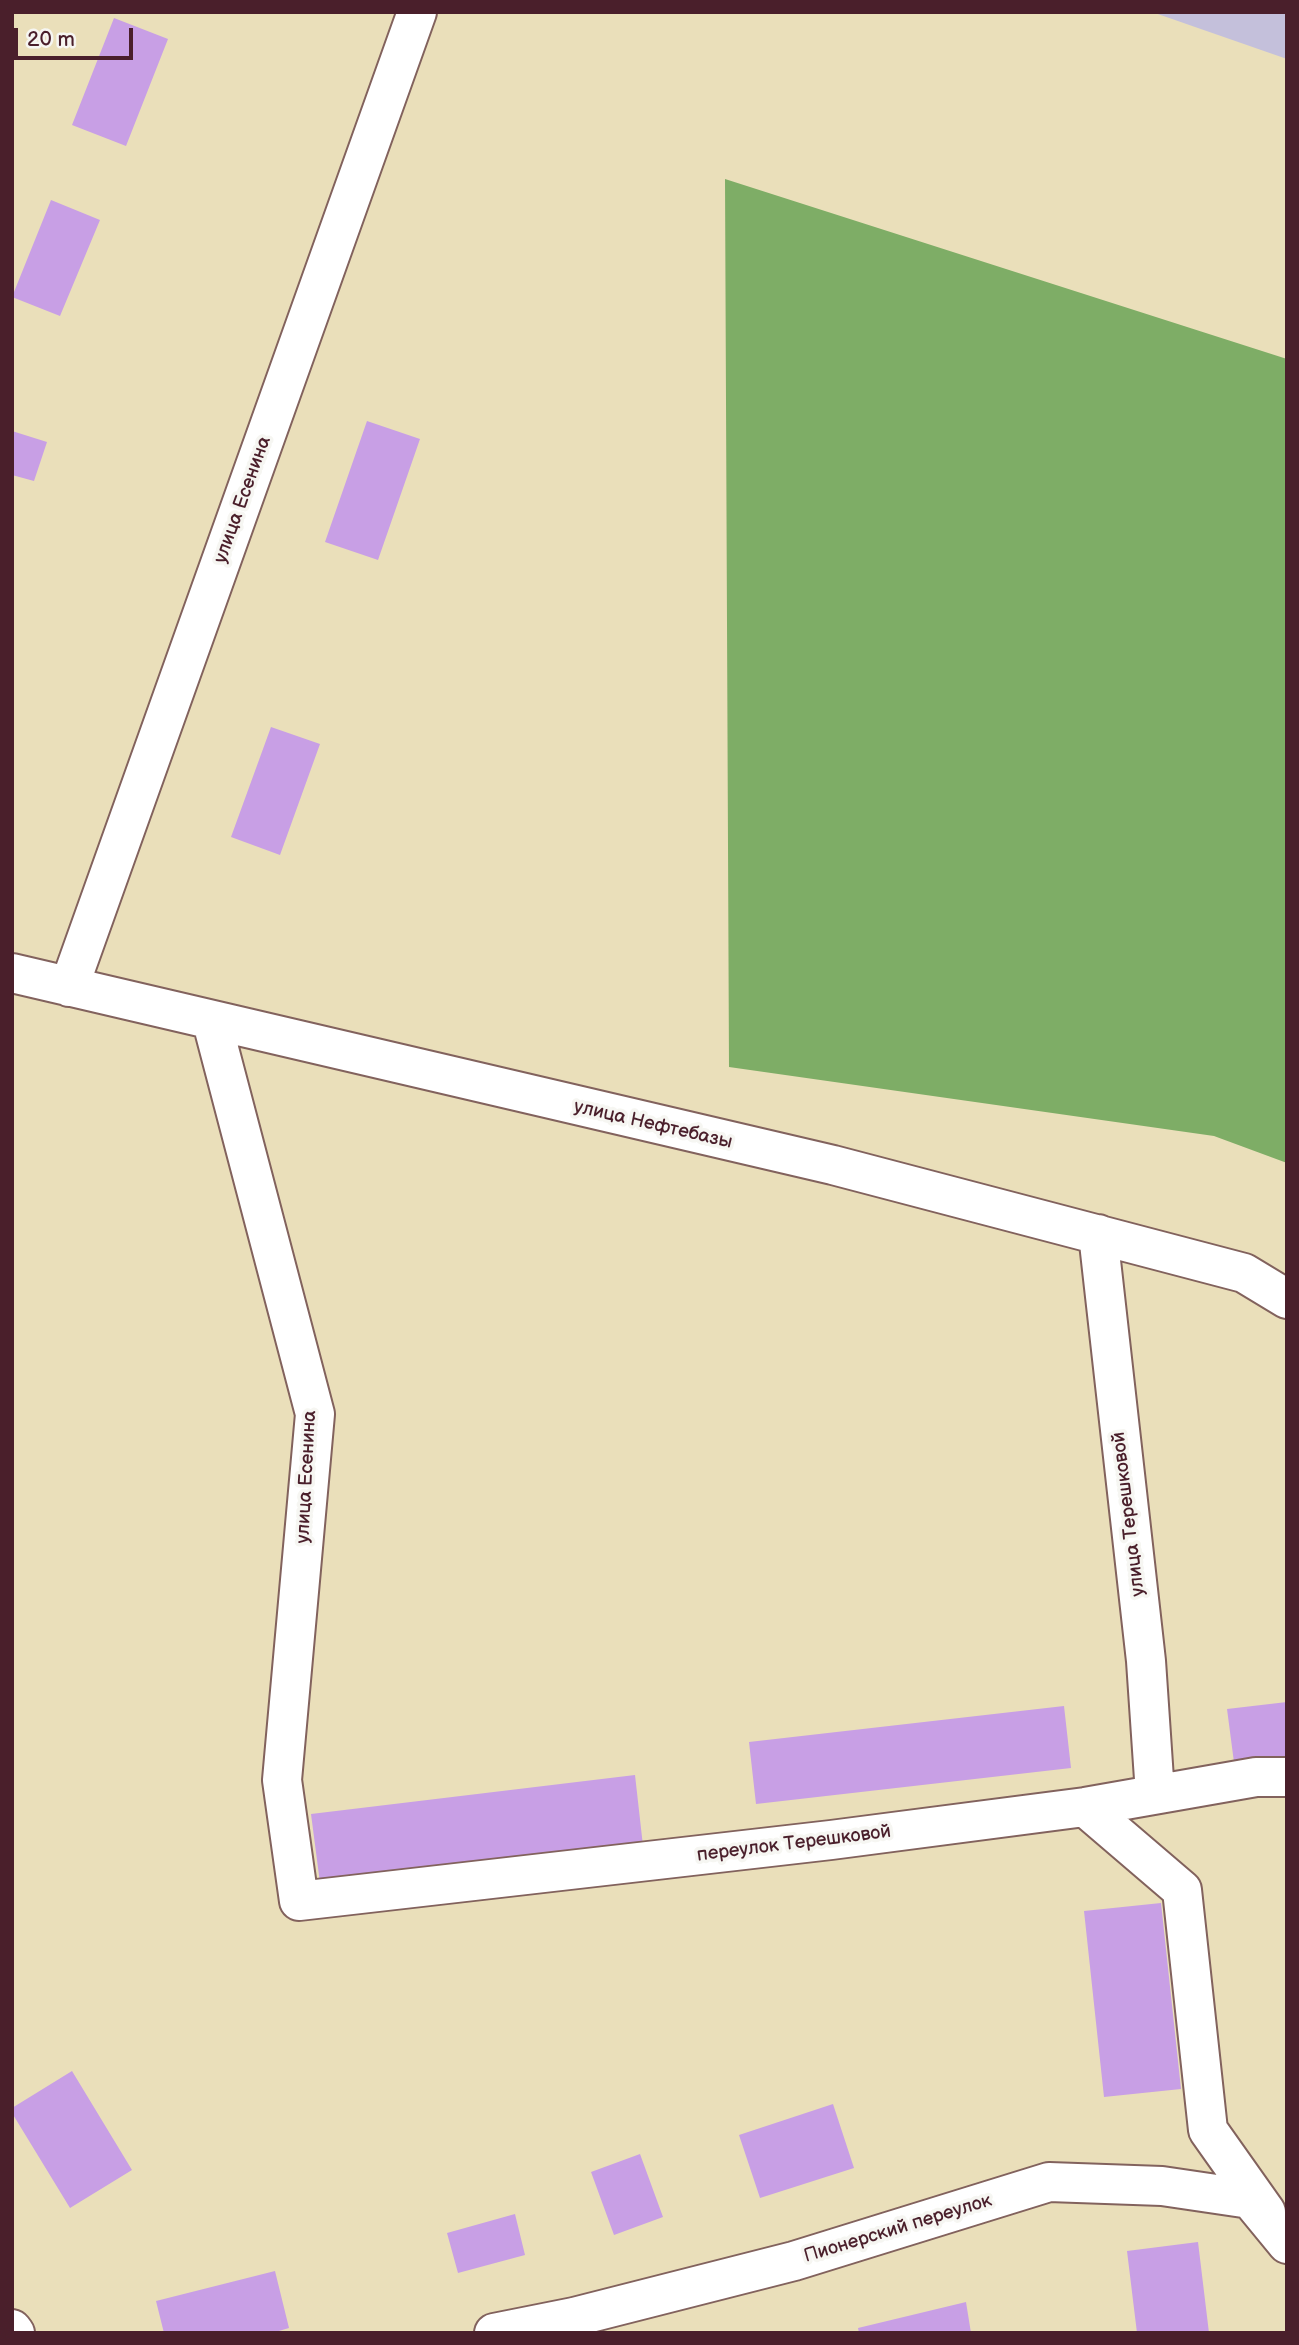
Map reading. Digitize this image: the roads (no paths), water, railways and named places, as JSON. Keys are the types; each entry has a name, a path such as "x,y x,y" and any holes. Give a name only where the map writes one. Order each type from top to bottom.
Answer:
{"street":[{"name":"улица Есенина","path":"69,987 416,12"},
{"name":"улица Нефтебазы","path":"12,973 212,1022 833,1165 1244,1273 1287,1299"},
{"name":"улица Есенина","path":"212,1022 315,1414 282,1780 299,1901"},
{"name":"улица Терешковой","path":"1098,1234 1146,1661 1155,1794"},
{"name":"переулок Терешковой","path":"299,1901 1085,1807 1256,1777 1287,1777"},
{"path":"1085,1807 1182,1890 1208,2130 1287,2243"},
{"name":"Пионерский переулок","path":"494,2333 574,2317 794,2262 1049,2182 1162,2186 1250,2199 1287,2243"}]}
